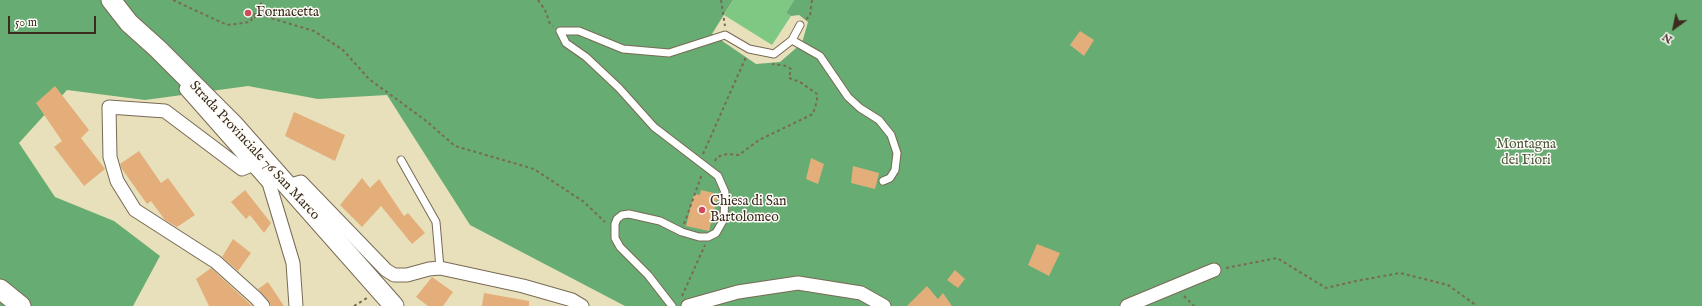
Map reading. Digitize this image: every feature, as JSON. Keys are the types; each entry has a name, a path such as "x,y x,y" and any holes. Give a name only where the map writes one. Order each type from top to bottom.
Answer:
{"street":[{"name":"Strada Provinciale 76 San Marco","path":"111,0 129,23 158,48 234,125 394,306"},
{"path":"158,48 163,64 269,183 293,263 296,306"},
{"path":"253,164 242,169 165,111 109,107 110,157 117,181 135,210 216,262 263,306"},
{"path":"288,186 301,182 390,273 403,276 440,268 523,286 572,300 582,306"},
{"path":"1127,306 1214,270"},
{"path":"684,303 738,292 798,283 861,293 884,306"},
{"path":"0,289 21,306"}],"lane":[{"path":"672,306 648,275 620,247 615,238 614,230 617,219 622,215 628,214 660,221 682,232 699,237 708,237 716,233 724,219 725,192 718,176 654,127 619,88 586,57 566,43 560,32 579,31 623,49 669,53 725,35 749,49 774,54 792,40 800,25"},
{"path":"792,40 820,56 848,97 860,108 879,120 891,135 897,153 895,170 890,178 883,180"},
{"path":"401,160 436,222 440,268"}],"path":[{"path":"173,0 227,25 250,22 263,0"},
{"path":"538,0 550,24 560,32"},
{"path":"721,0 725,35"},
{"path":"800,25 810,16 812,0"},
{"path":"254,17 264,16 314,31 343,50 369,79 425,120 455,146 534,169 584,202 614,230"},
{"path":"709,170 702,156 749,49"},
{"path":"682,232 700,176 709,170 717,157 727,154 739,155 758,140 812,114 817,101 817,94 800,82 789,78 792,69 787,66 769,63 770,53"},
{"path":"684,303 708,237"},
{"path":"1214,270 1277,258 1326,288 1400,273 1448,285 1477,306"}],"green space":[{"name":"Montagna dei Fiori","path":"0,0 733,0 712,34 756,64 780,62 802,43 808,22 799,15 791,16 786,13 794,0 1702,0 1702,306 625,306 470,225 387,95 318,99 248,86 145,100 67,90 19,143 55,197 114,221 160,256 133,306 0,306"},
{"path":"733,0 794,0 786,13 791,16 772,45 724,15"}],"building":[{"path":"1080,31 1094,40 1084,56 1070,45"},
{"path":"55,86 89,130 81,138 105,169 84,186 54,147 62,141 36,103"},
{"path":"294,112 345,135 335,161 285,136"},
{"path":"139,151 161,183 168,178 195,215 177,227 165,220 151,201 147,204 120,164"},
{"path":"811,158 824,164 818,184 806,179"},
{"path":"853,166 879,173 875,189 851,183"},
{"path":"362,178 370,188 379,179 404,216 408,213 425,233 412,244 381,206 362,227 340,205"},
{"path":"245,190 271,223 264,233 250,215 246,219 231,202"},
{"name":"Chiesa di San Bartolomeo","path":"701,190 718,194 709,231 686,226 694,194 700,195"},
{"path":"233,239 251,253 238,271 222,257"},
{"path":"1037,244 1060,253 1049,276 1028,265"},
{"path":"211,268 252,306 209,306 196,279"},
{"path":"955,270 965,279 958,288 947,280"},
{"path":"432,277 453,292 443,306 428,306 416,297"},
{"path":"268,282 284,306 271,306 269,301 258,289"},
{"path":"927,286 938,299 943,293 952,306 907,306"},
{"path":"484,293 529,301 529,306 482,306"}],"place":[{"name":"Fornacetta","path":"248,13"},
{"name":"Chiesa di San Bartolomeo","path":"702,210"}]}
